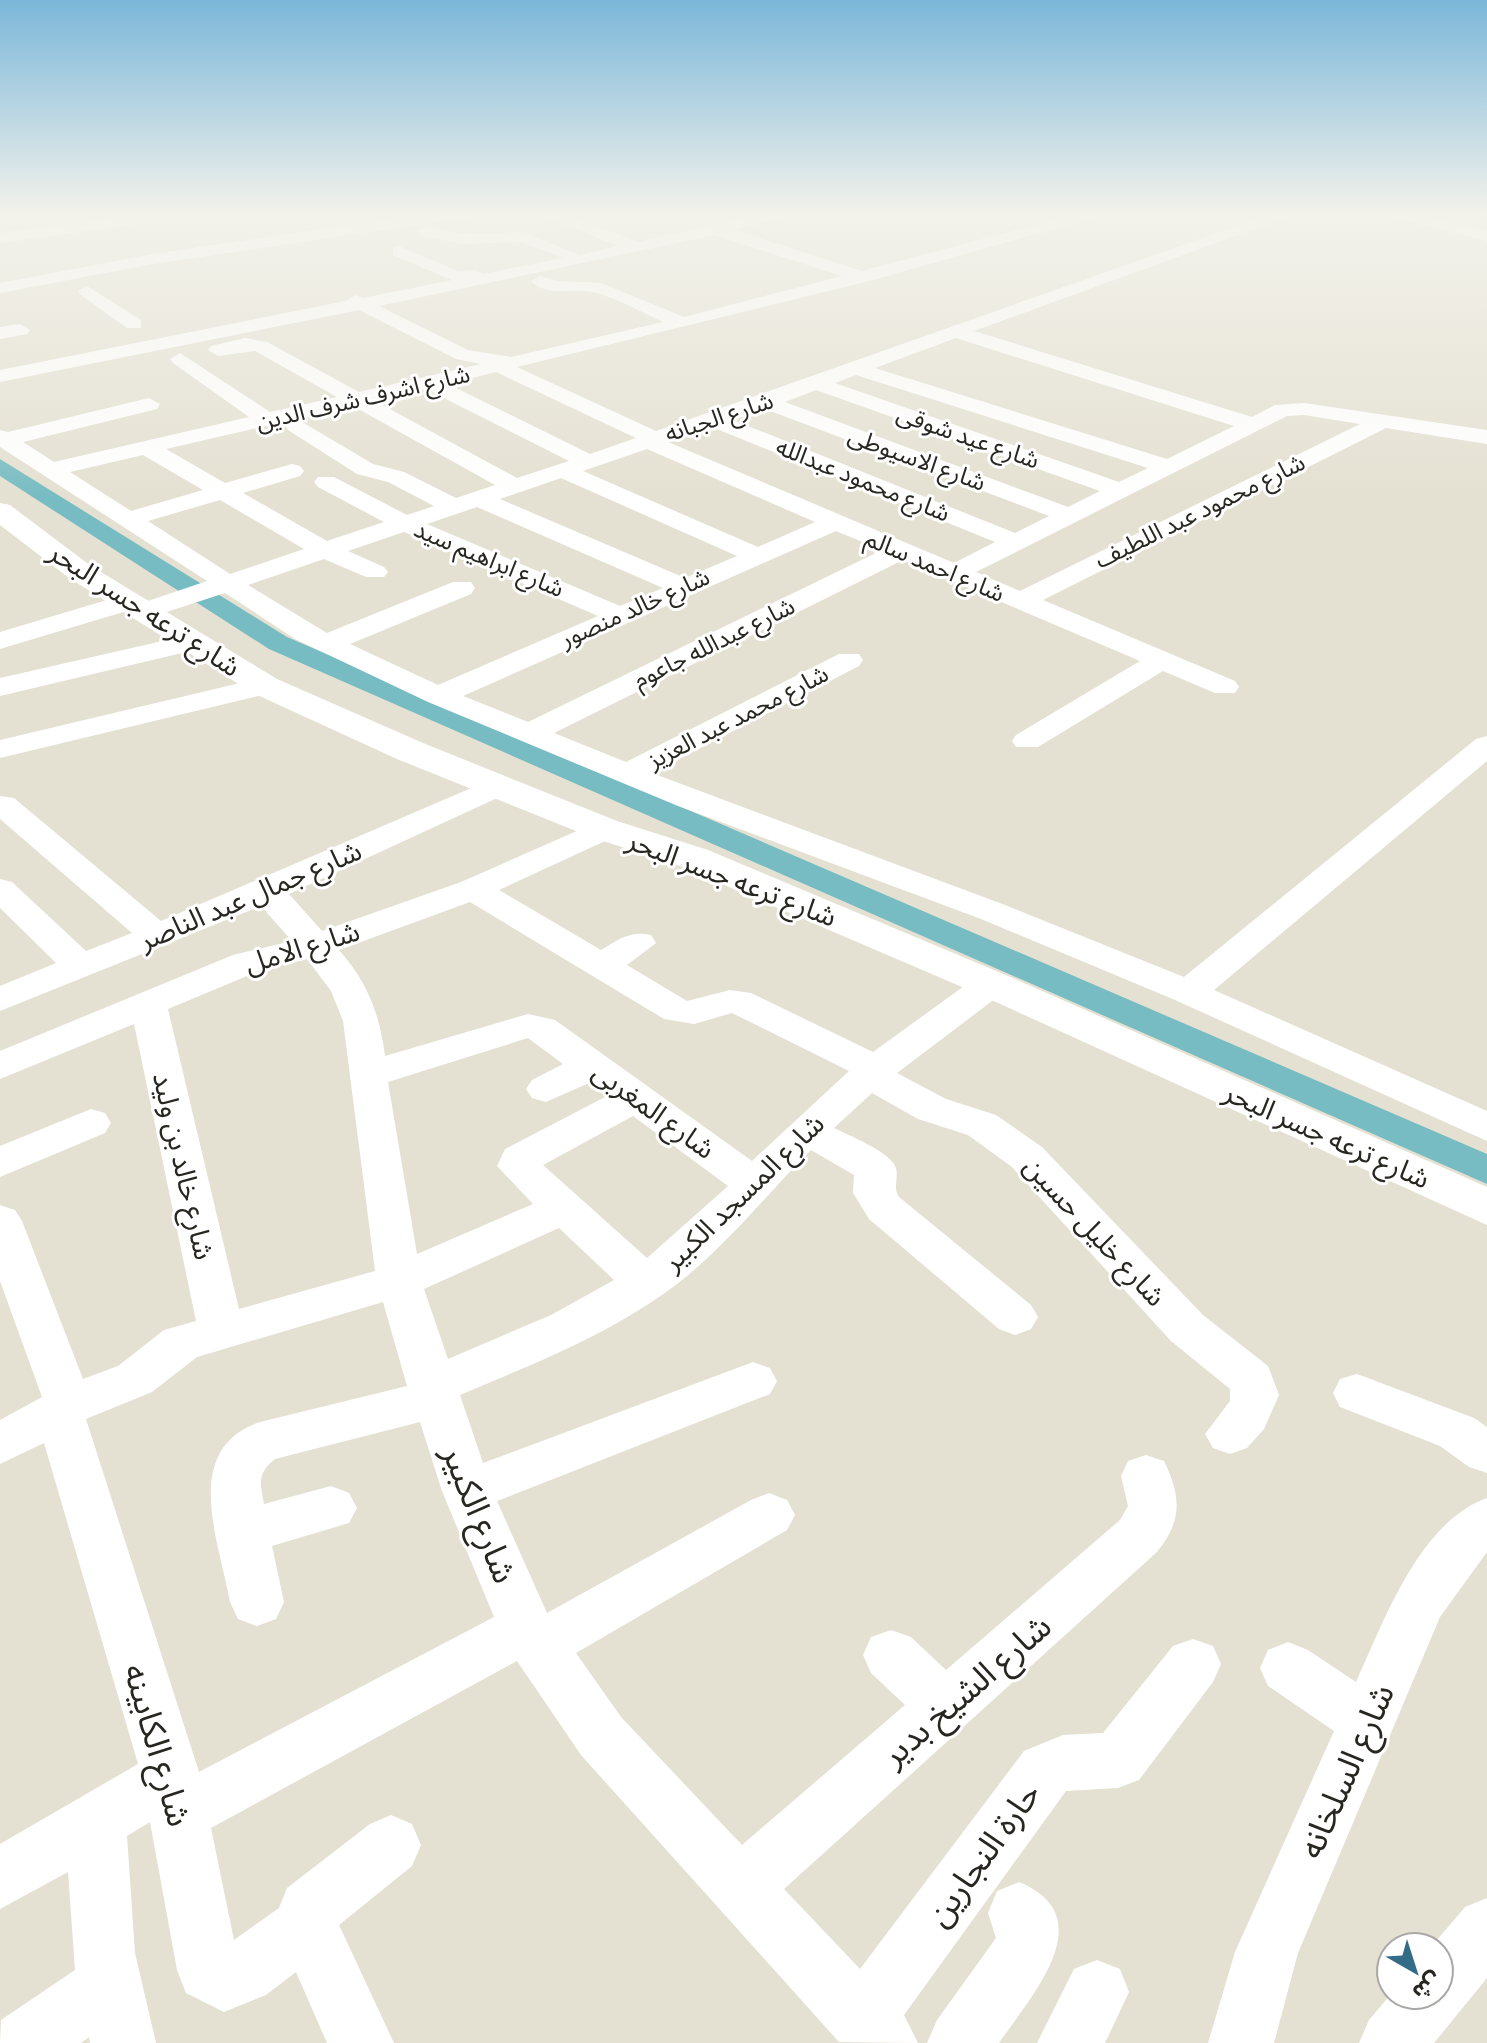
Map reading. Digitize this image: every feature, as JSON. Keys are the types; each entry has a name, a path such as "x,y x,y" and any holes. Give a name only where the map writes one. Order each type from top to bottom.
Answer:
{"street":[{"path":"100,307 134,324"},
{"path":"0,376 343,307"},
{"path":"367,307 460,354 497,358 504,365"},
{"path":"644,307 683,323"},
{"name":"شارع اشرف شرف الدين","path":"48,470 355,401 744,307"},
{"name":"شارع الجبانه","path":"0,641 145,606 216,585 765,402 1025,307"},
{"path":"956,332 1260,419"},
{"path":"75,382 241,345 260,346 514,486"},
{"path":"180,359 269,421"},
{"name":"شارع احمد سالم","path":"504,365 649,440 833,523 1225,687"},
{"path":"857,369 1167,466"},
{"path":"430,383 587,461"},
{"name":"شارع عيد شوقى","path":"817,384 1120,490"},
{"name":"شارع الاسيوطى","path":"765,402 1068,515"},
{"path":"2,438 149,404"},
{"path":"953,573 1260,419 1304,409 1487,437"},
{"name":"شارع محمود عبدالله","path":"711,419 1016,542"},
{"name":"شارع محمود عبد اللطيف","path":"1020,601 1381,422"},
{"path":"296,425 365,469 465,502 684,587"},
{"name":"شارع ترعه جسر البحر","path":"2,438 216,585 438,696 626,774 993,912 1188,992 1487,1127"},
{"path":"148,448 322,549 375,572"},
{"path":"125,520 280,474 245,451 172,462"},
{"path":"561,470 756,555"},
{"name":"شارع ابراهيم سيد","path":"330,491 618,615"},
{"path":"265,516 292,508"},
{"name":"شارع ترعه جسر البحر","path":"5,519 145,606 189,643 265,686 497,786 604,829 694,858 991,984 1487,1207"},
{"name":"شارع خالد منصور","path":"438,696 833,523"},
{"name":"شارع عبدالله جاعوم","path":"527,734 901,551"},
{"path":"327,643 462,588"},
{"path":"0,687 189,643"},
{"name":"شارع محمد عبد العزيز","path":"626,774 849,660"},
{"path":"1027,741 1161,660"},
{"path":"0,749 265,686"},
{"path":"1188,992 1487,745"},
{"name":"شارع جمال عبد الناصر","path":"0,999 267,891 497,786"},
{"path":"3,805 157,936"},
{"name":"شارع الامل","path":"0,1066 246,963 318,945 473,889 604,829"},
{"path":"0,889 81,967"},
{"path":"473,889 601,966 638,943"},
{"name":"شارع الكبير","path":"267,891 318,945 350,991 362,1021 367,1075 399,1281 467,1491 532,1637 601,1736 874,2031"},
{"name":"شارع خليل حسين","path":"601,966 685,1014 695,1015 749,993 932,1109 982,1125 1018,1150 1187,1328 1251,1379 1257,1391 1253,1407 1230,1434"},
{"name":"شارع المسجد الكبير","path":"245,1531 234,1481 235,1466 245,1453 260,1442 433,1393 646,1283 697,1243 806,1130 871,1071 991,984"},
{"name":"شارع خالد بن وليد","path":"148,1003 221,1330"},
{"name":"شارع المغربى","path":"367,1075 528,1026 552,1035 756,1185"},
{"path":"546,1089 592,1065"},
{"path":"637,1097 520,1159 518,1166 646,1283"},
{"path":"0,1163 91,1123"},
{"path":"806,1130 876,1168 874,1193 884,1208 1015,1317"},
{"path":"0,1444 64,1408 135,1379 181,1343 399,1281 563,1209"},
{"name":"شارع الكابينه","path":"0,1221 64,1408 175,1795 209,1970 224,1980 243,1972 307,1926"},
{"path":"467,1491 753,1381"},
{"path":"1357,1393 1457,1432 1487,1453"},
{"name":"شارع الشيخ بدير","path":"741,1886 1150,1525 1156,1502 1146,1476"},
{"path":"257,1602 245,1531 331,1508"},
{"path":"0,1878 96,1822 175,1795 532,1637 769,1515"},
{"name":"شارع السلخانه","path":"1241,2043 1267,1952 1419,1603 1463,1541 1487,1520"},
{"path":"891,1655 946,1707"},
{"name":"حارة النجارين","path":"874,2031 1045,1771 1063,1763 1118,1760 1193,1664"},
{"path":"1288,1668 1367,1721"},
{"path":"24,2043 116,2014 96,1822"},
{"path":"361,2043 307,1926 309,1910 321,1897 391,1845"},
{"path":"960,2043 1027,1948 1027,1924 1019,1913"},
{"path":"1455,1968 1487,1929"},
{"path":"1392,2043 1419,2011"}],"waterway":[{"path":"0,466 278,643 1487,1170"}]}
